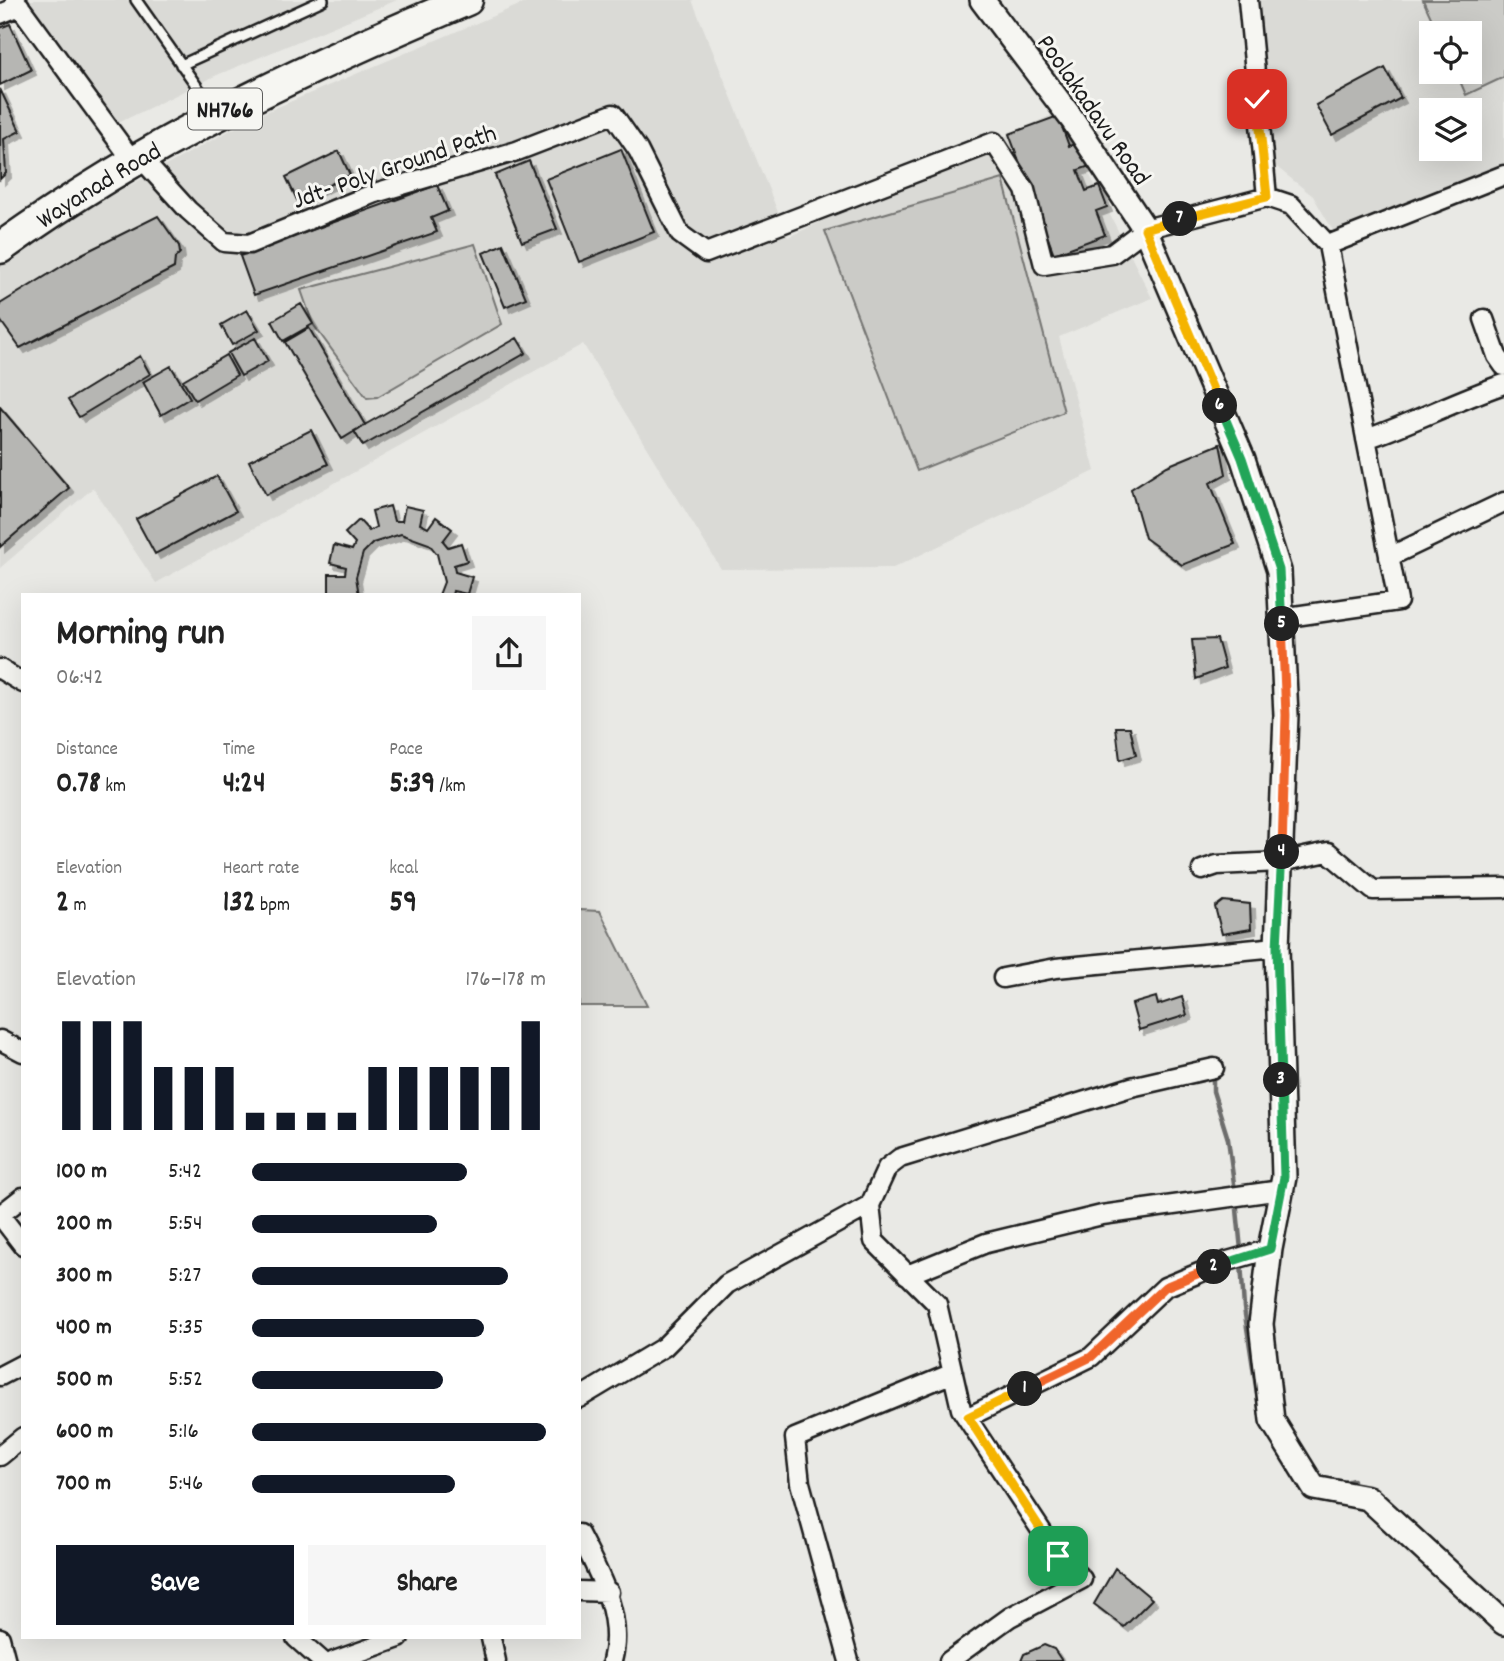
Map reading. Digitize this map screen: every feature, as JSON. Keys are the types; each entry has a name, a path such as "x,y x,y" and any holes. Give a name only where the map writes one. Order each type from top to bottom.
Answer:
{"highway":[{"name":"Wayanad Road","path":"0,248 56,208 136,158 216,114 279,82 467,0"}],"street":[{"name":"Poolakadavu Road","path":"982,0 1072,119 1145,229 1242,458 1279,570 1286,715 1277,947 1284,1177 1270,1249 1261,1324 1272,1420 1314,1488 1368,1498 1504,1623"},
{"path":"1248,0 1267,197"},
{"name":"Jdt- Poly Ground Path","path":"17,3 136,158 224,242 249,244 375,193 517,151 613,114 638,150 680,234 706,253 994,142 1025,190 1044,265 1112,254 1145,229"},
{"path":"0,15 17,3"},
{"path":"1328,245 1504,175"},
{"path":"1145,229 1267,197 1291,205 1328,245 1398,601 1282,618"},
{"path":"1484,319 1497,356 1504,366"},
{"path":"1366,439 1412,423 1461,398 1504,384"},
{"path":"1389,557 1504,502"},
{"path":"0,669 21,682"},
{"path":"1202,870 1217,865 1281,863 1328,852 1373,890 1504,888"},
{"path":"1003,978 1056,968 1277,947"},
{"path":"0,1040 21,1051"},
{"path":"950,1661 1010,1617 1082,1579 1058,1556 961,1409 937,1304 874,1241 870,1205 887,1168 900,1158 1131,1087 1214,1069"},
{"path":"907,1275 986,1243 1102,1215 1281,1190"},
{"path":"21,1199 0,1215 21,1242"},
{"path":"581,1397 664,1347 727,1284 870,1205"},
{"path":"968,1417 1091,1357 1165,1287 1228,1261 1270,1249"},
{"path":"0,1376 21,1365"},
{"path":"849,1661 800,1483 795,1438 953,1373"},
{"path":"0,1456 21,1439"},
{"path":"581,1538 609,1592 616,1647 612,1661"},
{"path":"581,1591 609,1592"},
{"path":"0,1638 6,1661"},
{"path":"297,1639 322,1661"},
{"path":"334,1661 396,1639"},
{"path":"491,1639 496,1661"}],"lane":[{"path":"136,0 216,114"},
{"path":"180,65 323,0"}],"shaded area":[{"path":"25,0 397,0 217,75 114,125"},
{"path":"531,0 692,0 788,237 1058,112 1152,298 1059,337 1095,471 893,568 721,569 583,344 156,583 93,488 0,568 0,265 60,224 254,117"},
{"path":"1258,0 1504,0 1504,163 1335,234 1313,196 1274,165"},
{"path":"1423,0 1504,0 1504,77 1466,95 1461,84 1482,84 1482,21 1433,21"},
{"path":"1003,179 1064,412 917,471 825,231"},
{"path":"475,244 502,324 377,397 367,398 313,324 301,290"},
{"path":"581,910 600,911 647,1006 581,1006"}],"building":[{"path":"10,24 31,70 0,85 0,28"},
{"path":"1385,68 1401,98 1332,135 1316,105"},
{"path":"0,89 20,131 4,139 6,173 0,179"},
{"path":"1058,116 1069,146 1081,142 1090,166 1078,170 1086,191 1099,186 1107,207 1096,211 1105,235 1054,254 1009,134"},
{"path":"621,149 654,232 579,262 546,179"},
{"path":"339,151 350,175 297,200 286,177"},
{"path":"529,161 557,229 522,242 495,175"},
{"path":"437,185 448,211 431,218 437,232 254,295 240,256"},
{"path":"158,216 179,246 180,253 175,258 174,268 20,348 0,320 0,304 82,254"},
{"path":"503,244 526,298 505,307 483,253"},
{"path":"301,304 313,324 283,341 272,321"},
{"path":"247,310 259,330 232,345 221,325"},
{"path":"309,328 365,425 342,439 285,342"},
{"path":"255,338 268,361 241,376 228,353"},
{"path":"517,338 526,353 363,446 354,431"},
{"path":"226,355 237,375 195,400 183,380"},
{"path":"140,356 150,374 79,417 68,400"},
{"path":"171,366 190,398 161,415 143,382"},
{"path":"0,407 69,488 0,547"},
{"path":"311,430 328,464 266,495 249,461"},
{"path":"1220,444 1226,474 1210,483 1235,544 1182,565 1145,538 1131,489 1167,466"},
{"path":"217,476 236,511 155,554 136,519"},
{"path":"390,506 394,521 402,521 405,506 423,510 420,524 428,528 436,517 452,529 443,541 448,547 461,543 467,561 454,565 455,572 472,577 467,593 440,593 444,582 437,554 429,544 401,534 373,543 363,553 356,577 359,593 329,593 329,574 345,574 346,567 330,563 334,545 352,550 355,544 345,533 359,520 369,531 376,527 372,511"},
{"path":"1217,639 1225,668 1196,679 1192,640"},
{"path":"1116,727 1130,727 1136,755 1120,760"},
{"path":"1223,901 1250,904 1251,929 1222,934 1215,907"},
{"path":"1156,997 1158,1005 1182,997 1187,1015 1139,1030 1132,1004"},
{"path":"1115,1568 1152,1599 1124,1627 1094,1604"},
{"path":"1044,1645 1054,1649 1062,1661 1021,1661 1024,1654"}],"waterway":[{"path":"1213,1073 1213,1091 1228,1139 1235,1191"},
{"path":"1236,1199 1241,1250"},
{"path":"1241,1262 1244,1308 1261,1420"},
{"path":"1342,1483 1353,1480"}],"route":[{"path":"1058,1556 968,1417 1091,1357 1165,1287 1228,1261 1270,1249 1284,1177 1277,947 1286,715 1279,570 1242,458 1145,229 1267,197 1257,99"}]}
